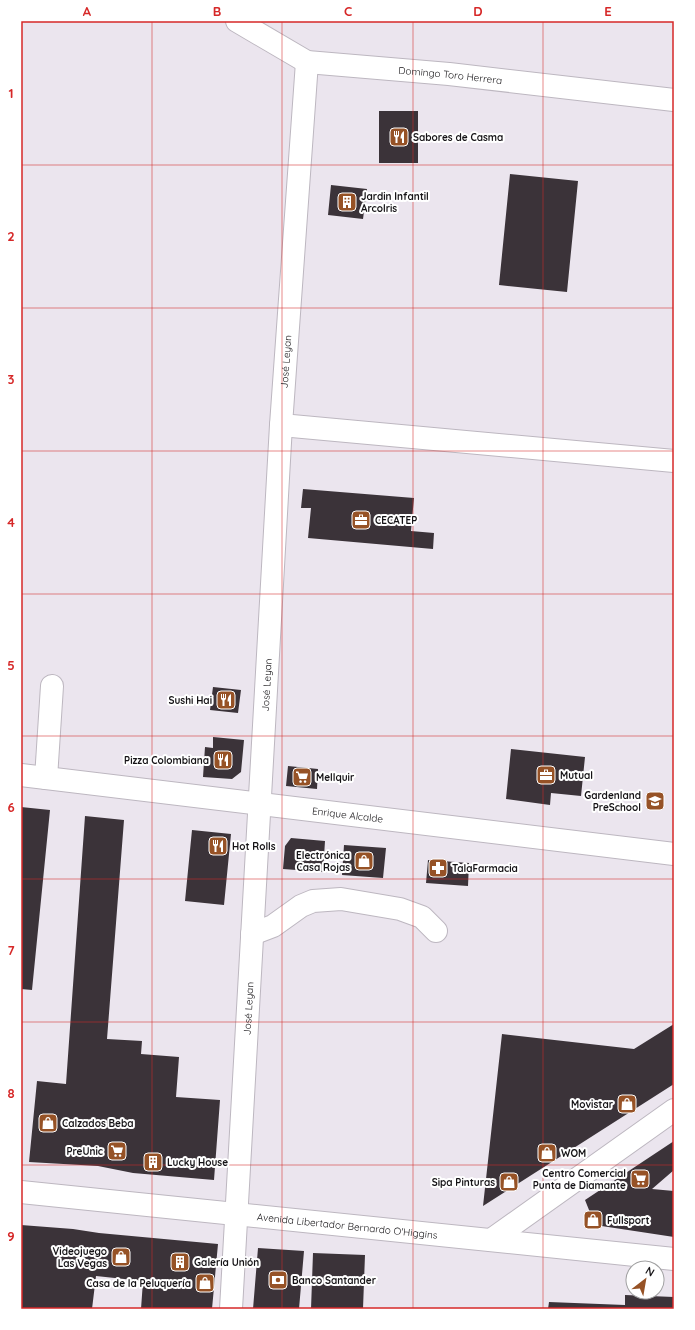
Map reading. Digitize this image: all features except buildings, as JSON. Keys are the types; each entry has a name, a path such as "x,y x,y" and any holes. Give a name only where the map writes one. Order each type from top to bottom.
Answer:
{"street":[{"name":"Domingo Toro Herrera","path":"237,21 307,62 449,74 674,100"},
{"name":"José Leyan","path":"231,1309 281,425 307,62"},
{"path":"281,425 674,461"},
{"path":"46,778 52,686"},
{"name":"Enrique Alcalde","path":"21,775 674,854"},
{"path":"252,934 273,926 302,906 313,901 341,899 400,908 422,917 436,931"},
{"path":"491,1240 674,1110"},
{"name":"Avenida Libertador Bernardo O'Higgins","path":"21,1192 674,1259"}],"place":[{"name":"Sabores de Casma","path":"399,137"},
{"name":"Jardin Infantil Arcolris","path":"347,202"},
{"name":"CECATEP","path":"361,520"},
{"name":"Sushi Hai","path":"226,700"},
{"name":"Pizza Colombiana","path":"223,760"},
{"name":"Mutual","path":"546,775"},
{"name":"Mellquir","path":"302,777"},
{"name":"Gardenland PreSchool","path":"655,801"},
{"name":"Hot Rolls","path":"218,846"},
{"name":"Electrónica Casa Rojas","path":"364,861"},
{"name":"TalaFarmacia","path":"438,868"},
{"name":"Movistar","path":"627,1104"},
{"name":"Calzados Beba","path":"48,1123"},
{"name":"PreUnic","path":"117,1151"},
{"name":"WOM","path":"547,1153"},
{"name":"Lucky House","path":"153,1162"},
{"name":"Centro Comercial Punta de Diamante","path":"640,1179"},
{"name":"Sipa Pinturas","path":"509,1182"},
{"name":"Fullsport","path":"593,1220"},
{"name":"Videojuego Las Vegas","path":"121,1257"},
{"name":"Galería Unión","path":"180,1262"},
{"name":"Banco Santander","path":"278,1280"},
{"name":"Casa de la Peluquería","path":"205,1283"}]}
